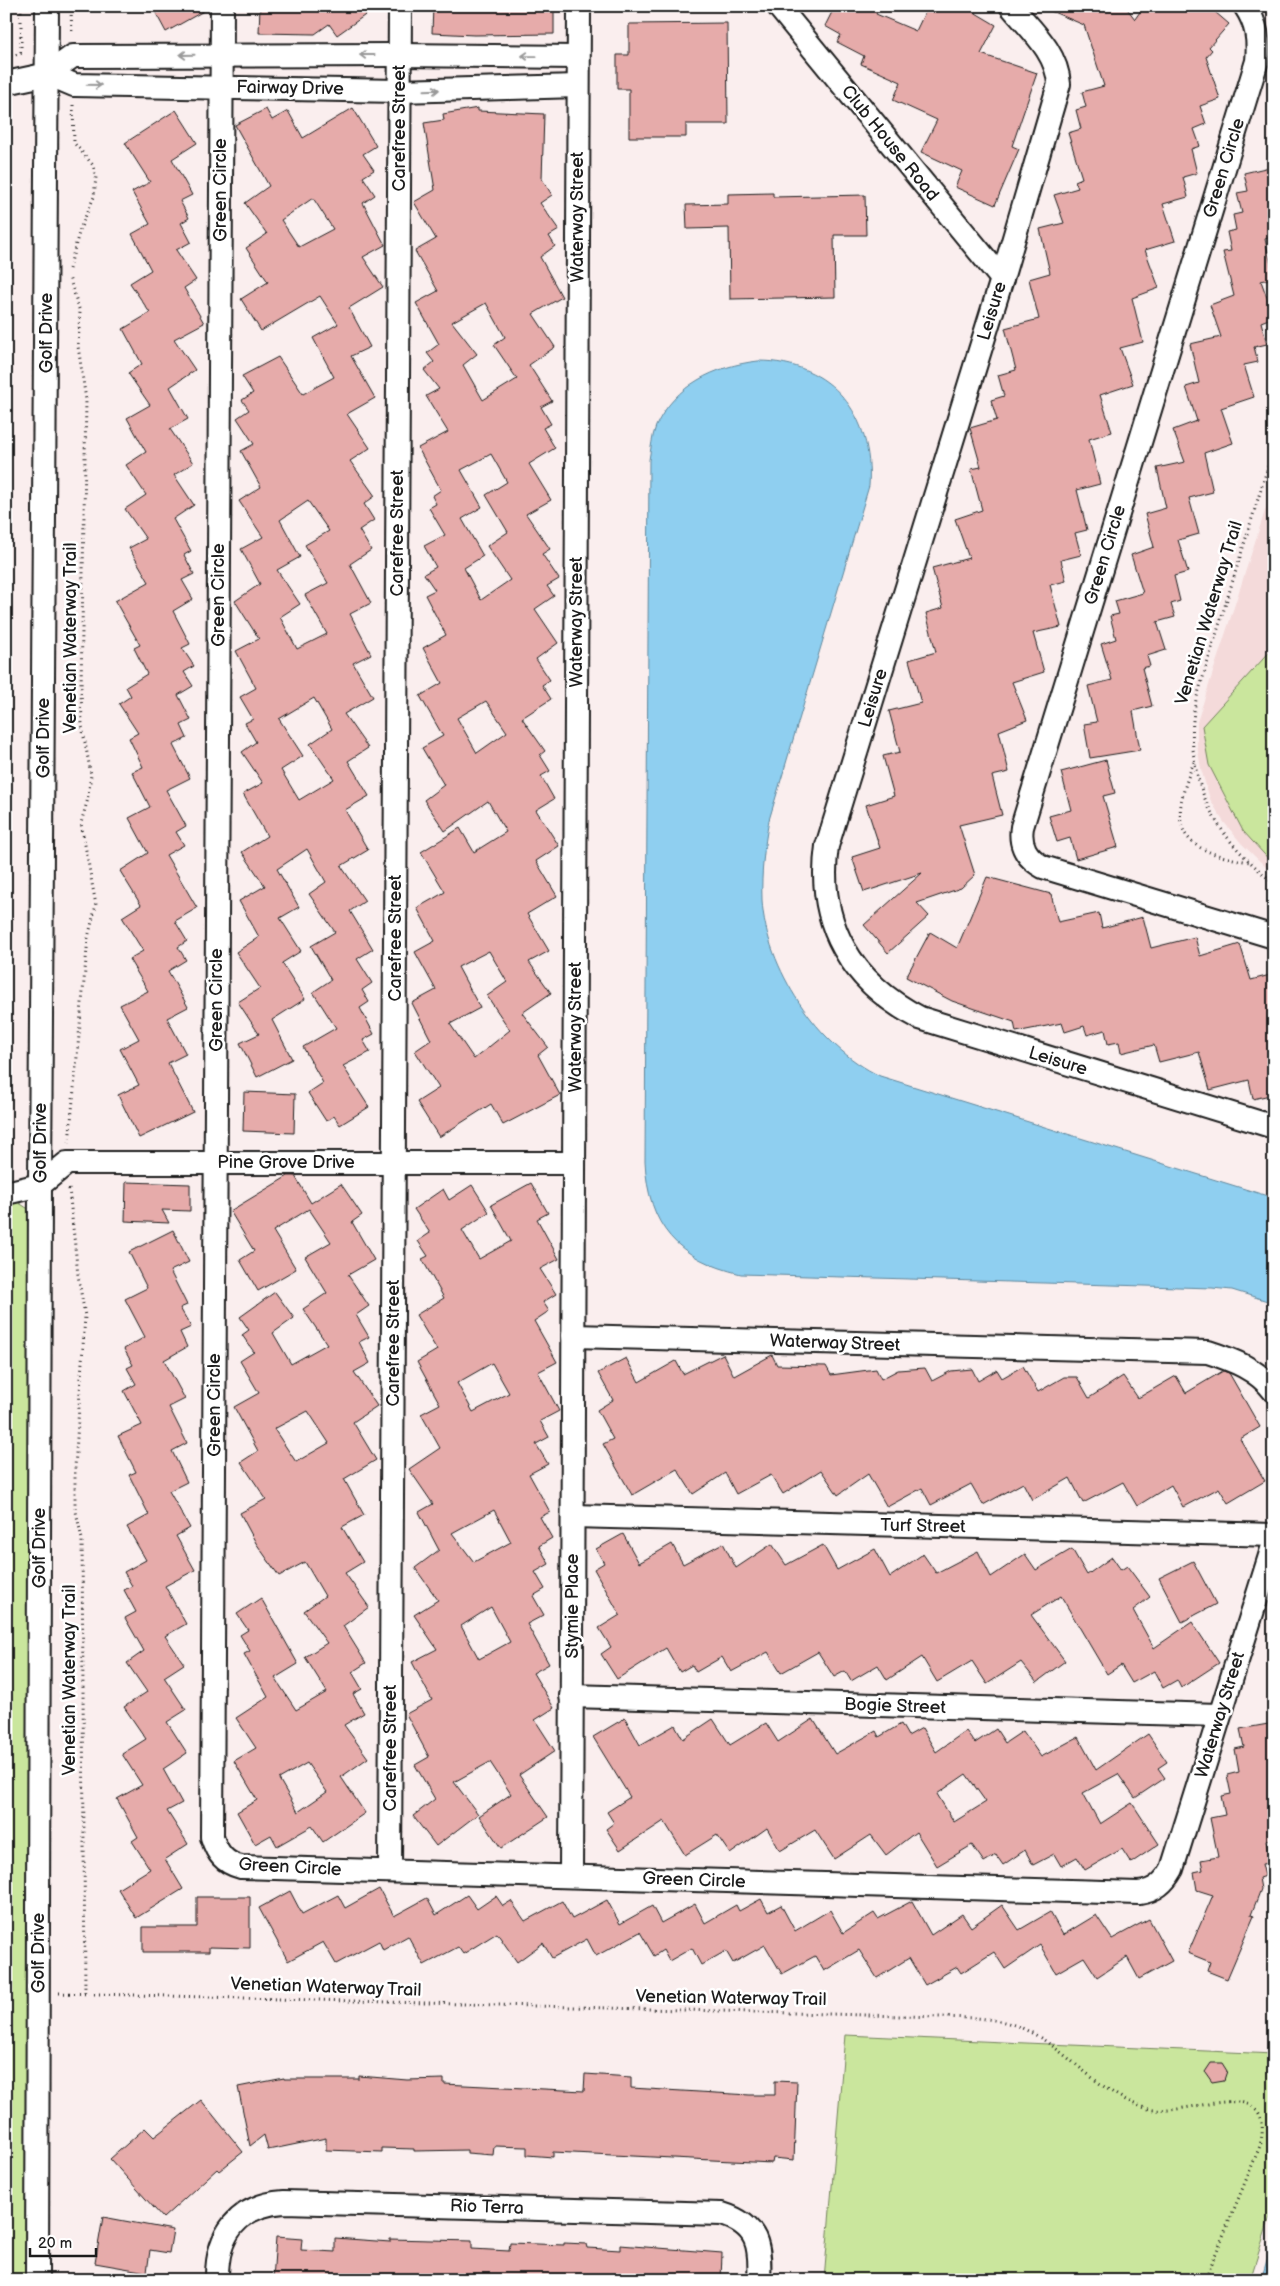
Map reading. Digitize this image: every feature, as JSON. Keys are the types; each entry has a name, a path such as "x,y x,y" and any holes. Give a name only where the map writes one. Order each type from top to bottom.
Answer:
{"street":[{"name":"Golf Drive","path":"37,2280 40,1185 47,6"},
{"name":"Green Circle","path":"222,6 212,1836 222,1858 232,1865 242,1867 1139,1893 1150,1891 1161,1884"},
{"name":"Carefree Street","path":"390,1871 400,6"},
{"name":"Waterway Street","path":"579,6 573,1336 1208,1352 1234,1360 1251,1370 1268,1382 1274,1391"},
{"name":"Club House Road","path":"778,6 1002,279"},
{"name":"Leisure","path":"1011,6 1050,52 1055,62 1059,84 1002,279 827,846 825,886 829,909 835,930 846,952 866,979 900,1008 920,1018 1274,1127"},
{"name":"Green Circle","path":"1245,6 1256,27 1257,61 1028,808 1021,837 1024,850 1033,862 1043,867 1274,938"},
{"path":"6,83 48,74 73,56 399,55 578,57"},
{"name":"Fairway Drive","path":"48,74 74,85 399,90 578,86"},
{"path":"6,1193 40,1185 67,1163"},
{"name":"Pine Grove Drive","path":"67,1163 574,1163"},
{"name":"Stymie Place","path":"571,1876 573,1336"},
{"name":"Turf Street","path":"573,1516 1274,1535"},
{"name":"Waterway Street","path":"1161,1884 1172,1869 1274,1543"},
{"name":"Bogie Street","path":"572,1696 1219,1715"},
{"name":"Rio Terra","path":"217,2280 219,2250 231,2227 241,2217 261,2205 284,2202 722,2214 743,2224 756,2239 761,2255 759,2280"}],"path":[{"path":"20,6 21,53"},
{"path":"71,6 73,56"},
{"name":"Venetian Waterway Trail","path":"74,85 72,136 74,143 93,165 96,177 94,197 80,228 72,256 69,279 80,312 78,346 86,400 81,711 91,775 87,802 81,823 96,905 88,938 67,1163 78,1276 85,1316 74,1468 75,1507 82,1539 85,1993 976,2018 1016,2025 1035,2035 1114,2094 1140,2106 1163,2111 1235,2101 1248,2104 1256,2109 1261,2120 1263,2133 1260,2146 1205,2280"},
{"name":"Venetian Waterway Trail","path":"1274,447 1196,700 1192,719 1194,762 1198,780 1215,819 1228,838 1274,884"},
{"path":"1194,762 1181,799 1182,828 1188,840 1216,856 1251,862"}],"shaded area":[{"path":"1274,483 1274,875 1241,843 1223,821 1210,799 1201,769 1197,745 1197,722"}],"green space":[{"path":"1274,647 1274,865 1243,831 1209,765 1202,726"},
{"path":"16,1201 30,1210 27,2280 6,2280 6,1203"},
{"path":"845,2035 1274,2054 1274,2204 1250,2280 824,2280"}],"water":[{"path":"758,361 784,363 807,371 827,382 843,397 856,416 864,437 869,461 869,486 767,830 762,870 762,900 773,952 785,978 799,1003 836,1046 857,1063 880,1076 1274,1198 1274,1303 1232,1290 1212,1288 741,1274 719,1268 684,1249 670,1237 660,1222 652,1204 647,1184 645,1161 649,460 656,426 674,399 685,389 712,373"},
{"path":"1274,2237 1274,2280 1261,2280"}],"building":[{"path":"152,6 209,6 209,8 166,32"},
{"path":"260,6 378,6 337,35 329,24 315,34 259,33"},
{"path":"433,6 554,6 554,34 474,35 432,33"},
{"path":"835,6 880,6 876,14 916,31 928,6 964,6 996,25 981,54 1037,73 1012,146 1019,149 995,205 955,187 962,171 921,152 937,120 893,100 901,82 861,64 864,56 837,42 841,35 825,26"},
{"path":"1039,6 1125,6 1135,19 1144,6 1208,6 1229,24 1209,47 1212,50 1206,57 1220,99 1200,106 1206,124 1194,129 1200,146 1191,149 1197,173 1183,177 1188,197 1163,204 1175,241 1145,250 1159,288 1132,298 1143,342 1120,348 1133,384 1100,395 1112,432 1089,439 1100,484 1077,490 1087,530 1075,533 1081,555 1061,560 1066,581 1050,585 1061,627 1033,633 1044,672 1012,682 1027,720 999,731 1009,772 992,776 1002,815 959,825 975,875 961,888 917,903 929,916 888,953 864,925 922,873 864,892 852,857 880,848 866,805 894,796 883,756 900,752 889,711 921,703 909,660 936,652 926,613 943,608 932,568 969,558 955,519 982,510 971,469 981,467 970,428 997,420 991,400 1004,396 998,375 1016,370 1005,328 1039,319 1029,279 1050,273 1040,229 1064,223 1054,195 1078,188 1075,181 1082,178 1068,133 1081,129 1076,110 1086,107 1082,92 1104,86 1084,25"},
{"path":"727,23 728,124 686,124 686,137 629,137 629,89 617,89 617,55 629,55 629,24"},
{"path":"353,108 376,146 363,154 374,170 363,177 375,195 363,203 385,245 363,257 383,287 349,308 370,347 351,356 375,398 347,414 370,448 350,461 375,496 364,504 374,520 359,530 371,550 350,564 371,603 350,614 371,654 353,663 373,697 344,714 368,748 348,761 369,796 345,810 368,850 341,866 365,901 350,911 373,949 357,959 372,983 362,990 369,1002 360,1008 374,1034 363,1040 370,1052 343,1066 369,1107 340,1125 334,1116 326,1121 308,1093 323,1083 303,1047 336,1028 313,992 331,980 311,946 335,932 309,894 326,882 307,849 277,869 299,907 280,918 301,951 282,963 305,999 272,1020 292,1059 257,1077 240,1043 259,1034 238,1002 260,988 236,952 259,937 239,901 265,886 242,852 267,836 243,794 263,783 242,752 256,742 245,723 253,719 240,697 256,688 236,651 259,639 235,601 260,584 241,549 263,537 239,501 261,487 241,451 254,444 237,418 249,410 242,400 253,393 242,376 278,357 303,394 334,377 313,338 338,324 320,296 261,331 241,299 268,282 246,248 267,234 245,203 269,186 235,125 266,109 272,120 288,111 303,138","holes":["313,198 333,229 299,247 281,220","308,501 329,531 305,545 328,583 305,595 327,634 297,649 280,617 300,604 277,570 300,557 280,520","314,698 332,729 310,744 334,779 299,800 281,770 303,756 279,719"]},
{"path":"478,108 478,111 544,114 542,179 552,195 540,203 559,230 549,236 555,246 540,257 562,297 533,314 555,347 529,365 552,401 541,407 551,424 543,428 555,448 529,464 551,500 526,514 550,549 542,554 559,579 547,586 554,596 535,609 558,643 536,659 550,680 542,685 551,699 522,718 545,751 540,755 550,771 541,776 554,799 536,810 559,846 536,861 557,896 527,914 549,951 529,962 551,993 522,1013 548,1047 538,1055 560,1095 503,1125 491,1104 439,1137 417,1102 439,1088 415,1051 431,1040 412,1003 436,990 415,952 435,941 417,908 445,892 421,852 460,828 474,852 506,832 488,801 445,831 424,800 444,785 422,748 443,736 420,696 442,683 423,648 446,635 425,595 435,590 424,574 436,567 424,546 445,535 429,508 436,504 432,496 441,490 418,448 448,432 426,396 439,389 424,370 434,362 427,353 439,344 416,303 438,291 415,251 436,239 414,202 435,190 424,123 444,120 443,114","holes":["486,303 505,337 494,345 517,379 483,400 463,365 477,354 452,322","491,454 507,482 486,495 508,532 487,546 510,580 481,600 464,568 483,556 462,519 482,507 461,470","486,701 507,732 477,753 457,718","489,951 507,982 487,996 510,1030 474,1059 450,1024 480,1008 458,967"]},
{"path":"176,110 197,143 172,159 192,195 180,201 189,218 181,223 191,242 176,250 196,280 184,288 204,323 174,339 195,370 170,387 188,419 170,429 193,463 174,475 194,505 173,519 191,551 184,555 194,574 182,580 193,599 173,611 190,644 182,648 194,666 184,672 193,686 178,695 191,720 181,725 187,738 173,745 190,778 166,790 186,826 176,832 184,845 166,855 197,908 175,921 187,941 178,947 186,960 168,971 188,1007 167,1018 186,1054 168,1063 193,1112 139,1138 118,1095 139,1085 120,1049 139,1039 120,1005 148,991 129,959 143,951 122,917 141,905 120,871 148,853 129,818 150,807 132,772 143,767 129,738 138,733 119,704 131,696 126,687 147,674 134,648 140,645 115,601 149,582 129,548 146,539 125,509 146,495 126,465 146,452 127,418 150,405 128,373 142,364 123,329 150,313 130,283 151,270 132,234 150,224 132,192 150,182 125,143"},
{"path":"1274,166 1274,236 1265,239 1274,278 1261,281 1274,317 1261,322 1267,344 1254,347 1258,362 1244,365 1254,397 1221,408 1233,443 1204,453 1213,492 1189,498 1199,534 1178,540 1188,572 1174,576 1180,601 1171,604 1175,617 1157,622 1166,650 1147,656 1150,666 1142,668 1152,706 1133,711 1140,750 1090,758 1084,724 1097,722 1088,686 1112,680 1101,644 1116,639 1110,616 1119,614 1115,601 1143,593 1131,555 1154,547 1145,514 1166,508 1157,468 1185,462 1173,430 1197,421 1186,387 1199,383 1190,344 1221,337 1210,305 1234,296 1223,252 1231,251 1227,232 1236,230 1233,215 1242,213 1237,193 1248,191 1244,173"},
{"path":"773,193 773,197 865,195 866,235 834,235 835,297 730,299 729,228 687,229 686,205 728,204 728,194"},
{"path":"1106,760 1115,793 1103,796 1118,847 1076,859 1070,838 1057,842 1049,816 1071,810 1061,772"},
{"path":"987,877 1051,894 1058,922 1099,913 1102,928 1143,917 1151,948 1195,937 1200,956 1240,944 1251,980 1274,974 1274,1094 1253,1099 1249,1080 1210,1090 1199,1052 1159,1062 1154,1045 1121,1053 1119,1042 1108,1044 1105,1030 1087,1035 1084,1026 1065,1032 1062,1023 1016,1032 1014,1022 952,1001 906,977 930,932 957,948"},
{"path":"244,1092 295,1094 294,1133 243,1131"},
{"path":"288,1176 295,1176 311,1203 341,1184 362,1215 352,1222 374,1260 348,1275 369,1306 356,1315 369,1337 359,1342 370,1363 354,1372 377,1406 353,1422 376,1460 344,1479 364,1515 342,1527 363,1562 345,1573 369,1607 343,1626 366,1663 352,1672 362,1689 353,1694 364,1713 344,1725 368,1758 341,1777 365,1813 323,1842 312,1826 277,1846 271,1835 255,1844 237,1812 257,1800 234,1761 256,1748 236,1718 268,1697 244,1654 250,1651 240,1635 248,1630 237,1614 261,1598 298,1664 275,1678 296,1710 327,1692 305,1657 327,1643 304,1611 325,1596 305,1562 279,1576 256,1543 240,1513 266,1499 241,1462 258,1451 234,1407 259,1393 240,1361 254,1352 242,1335 249,1330 240,1317 275,1292 294,1318 273,1333 291,1364 327,1344 303,1309 327,1293 305,1257 331,1242 309,1209 273,1231 296,1269 258,1291 240,1260 254,1251 230,1211","holes":["308,1411 329,1443 296,1462 274,1429","307,1763 327,1792 298,1812 279,1779"]},
{"path":"126,1182 190,1184 190,1211 162,1210 169,1223 125,1221"},
{"path":"531,1183 548,1213 537,1219 559,1259 540,1269 556,1294 543,1302 549,1311 534,1321 557,1362 538,1372 559,1411 540,1421 549,1437 536,1444 548,1464 529,1474 550,1512 540,1517 552,1538 539,1546 549,1564 535,1572 545,1589 533,1596 544,1615 527,1624 549,1664 533,1673 554,1708 535,1720 555,1751 519,1775 548,1817 501,1848 479,1816 511,1794 490,1762 454,1782 478,1814 436,1846 413,1816 435,1799 415,1765 429,1757 406,1714 432,1700 412,1662 437,1649 414,1615 438,1600 415,1568 439,1550 419,1512 433,1504 409,1469 440,1448 421,1414 440,1404 417,1362 437,1350 416,1315 444,1298 422,1259 428,1256 418,1241 430,1233 414,1209 443,1189 449,1200 472,1185 489,1212 462,1230 479,1259 511,1241 491,1205","holes":["492,1363 509,1393 473,1412 457,1383","494,1510 511,1542 474,1562 452,1533","491,1607 510,1642 479,1659 461,1626"]},
{"path":"173,1230 189,1262 170,1271 187,1305 180,1308 191,1327 180,1332 187,1347 164,1360 185,1399 169,1407 187,1443 172,1451 187,1482 169,1491 190,1528 176,1536 195,1570 165,1586 186,1624 165,1636 184,1664 164,1677 186,1710 167,1722 187,1753 163,1769 182,1803 167,1811 188,1844 165,1859 183,1889 136,1918 118,1889 150,1869 132,1841 138,1837 117,1799 142,1785 122,1754 146,1739 124,1707 147,1692 127,1663 144,1651 125,1618 136,1612 124,1590 132,1586 124,1572 146,1560 127,1527 149,1515 129,1475 136,1472 118,1436 142,1425 124,1391 136,1384 127,1368 133,1365 124,1349 145,1337 125,1299 147,1288 129,1252"},
{"path":"723,1354 734,1376 772,1355 777,1365 826,1366 831,1375 876,1369 881,1379 898,1370 925,1368 932,1381 951,1371 972,1369 978,1381 997,1370 1002,1378 1023,1366 1038,1392 1064,1377 1077,1377 1089,1398 1123,1376 1138,1398 1176,1376 1186,1393 1223,1371 1229,1373 1260,1427 1240,1439 1265,1481 1228,1503 1219,1488 1183,1507 1171,1485 1137,1506 1123,1482 1083,1503 1070,1478 1032,1500 1023,1483 983,1505 971,1484 931,1505 922,1488 887,1507 868,1474 838,1495 821,1470 783,1494 771,1475 736,1494 725,1473 693,1494 677,1469 632,1495 603,1444 613,1439 597,1410 613,1400 598,1373 626,1358 639,1382 676,1361 683,1374"},
{"path":"623,1534 639,1563 672,1544 683,1564 723,1543 736,1568 772,1544 786,1565 823,1545 837,1570 875,1549 890,1577 923,1554 936,1573 978,1551 991,1577 1025,1554 1036,1570 1072,1549 1087,1575 1112,1557 1121,1570 1127,1566 1150,1597 1133,1610 1154,1648 1192,1622 1219,1663 1181,1688 1177,1680 1163,1688 1154,1671 1132,1683 1121,1665 1107,1674 1061,1596 1031,1615 1065,1661 1037,1682 1021,1662 987,1684 972,1661 937,1682 922,1657 887,1680 878,1665 851,1681 845,1671 834,1677 818,1652 781,1673 768,1652 731,1672 722,1657 696,1672 692,1665 680,1672 666,1648 617,1679 601,1654 611,1647 599,1628 620,1615 594,1569 604,1563 596,1549"},
{"path":"1193,1561 1216,1604 1182,1622 1159,1578"},
{"path":"625,1718 640,1745 675,1725 683,1739 713,1719 730,1745 766,1723 778,1742 813,1719 835,1754 876,1731 879,1737 901,1724 908,1736 922,1728 936,1752 966,1731 975,1743 996,1729 1005,1743 1023,1731 1041,1757 1078,1737 1096,1770 1148,1734 1167,1762 1158,1768 1165,1778 1135,1798 1118,1774 1083,1793 1100,1824 1132,1803 1159,1844 1131,1863 1122,1849 1085,1870 1077,1857 1061,1866 1054,1854 1033,1865 1025,1850 1003,1865 996,1855 984,1862 972,1845 937,1866 916,1832 886,1855 871,1835 834,1859 815,1830 780,1851 767,1828 730,1854 717,1835 685,1855 664,1821 620,1850 606,1829 614,1823 607,1812 630,1797 593,1737","holes":["966,1774 986,1802 954,1822 937,1794"]},
{"path":"1274,1723 1274,1800 1270,1801 1274,1818 1274,1839 1266,1840 1270,1863 1262,1864 1265,1876 1259,1878 1261,1889 1251,1915 1254,1916 1227,1979 1207,1971 1210,1962 1188,1953 1213,1895 1197,1890 1194,1872 1203,1870 1201,1860 1218,1857 1210,1818 1225,1815 1221,1796 1231,1794 1227,1775 1239,1772 1235,1749 1244,1747 1240,1729"},
{"path":"379,1889 394,1916 427,1898 436,1915 467,1895 477,1909 496,1896 503,1906 511,1901 525,1921 562,1901 572,1919 607,1900 620,1924 652,1906 661,1923 695,1904 705,1923 736,1905 739,1911 761,1899 768,1912 781,1905 795,1931 830,1910 843,1933 874,1913 878,1919 912,1901 931,1935 962,1914 971,1927 1002,1905 1019,1930 1050,1912 1063,1935 1096,1915 1112,1939 1149,1919 1172,1961 1139,1979 1127,1957 1097,1977 1084,1957 1056,1973 1040,1945 1005,1969 994,1952 961,1973 957,1967 925,1985 909,1958 877,1978 859,1950 824,1971 815,1956 782,1974 765,1945 733,1963 726,1951 701,1965 692,1948 669,1961 663,1950 654,1956 640,1932 596,1956 587,1939 552,1958 543,1943 517,1962 497,1933 463,1954 458,1947 424,1965 408,1936 383,1950 379,1941 336,1964 323,1942 288,1961 259,1908 290,1891 302,1914 338,1895 345,1908"},
{"path":"197,1897 250,1897 250,1948 209,1947 209,1952 143,1952 143,1927 197,1927"},
{"path":"1211,2063 1222,2063 1227,2071 1224,2080 1212,2082 1205,2072"},
{"path":"585,2074 631,2077 631,2088 750,2095 775,2095 775,2081 797,2082 794,2160 773,2158 772,2163 553,2152 553,2157 527,2155 527,2147 494,2146 493,2155 467,2153 467,2150 414,2151 414,2149 382,2148 382,2152 326,2150 326,2138 268,2150 264,2135 250,2146 238,2087 284,2078 359,2079 359,2076 407,2080 444,2079 444,2084 584,2091"},
{"path":"201,2100 243,2152 219,2171 217,2169 163,2218 110,2159 145,2128 154,2137"},
{"path":"103,2217 173,2230 169,2253 150,2250 147,2272 95,2263"},
{"path":"276,2237 302,2239 301,2250 335,2252 335,2238 390,2242 390,2239 472,2241 472,2249 509,2251 510,2243 564,2245 564,2243 586,2244 587,2248 620,2250 620,2245 722,2253 721,2280 273,2280"}]}
